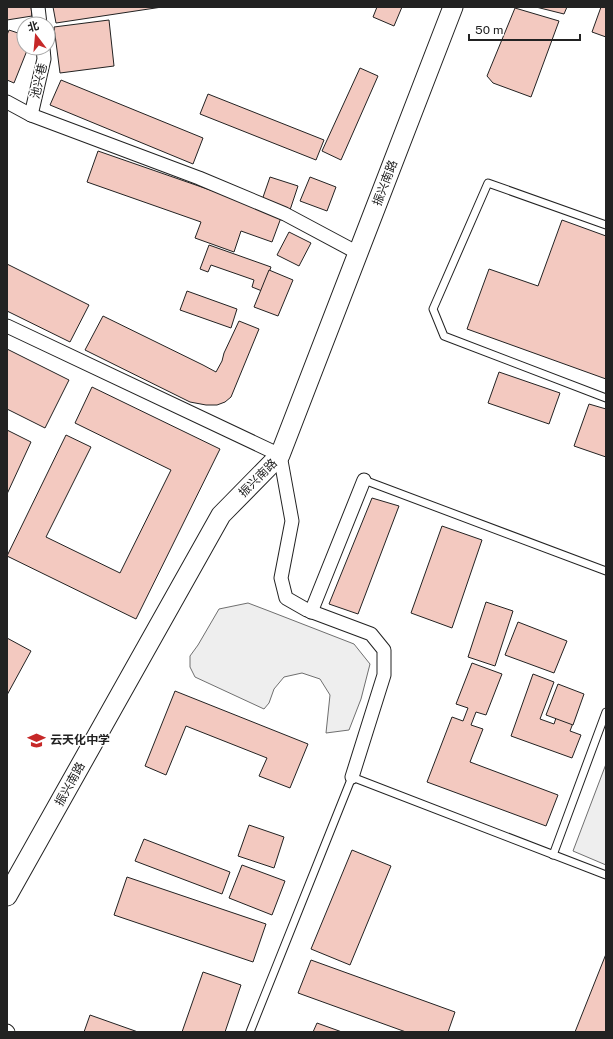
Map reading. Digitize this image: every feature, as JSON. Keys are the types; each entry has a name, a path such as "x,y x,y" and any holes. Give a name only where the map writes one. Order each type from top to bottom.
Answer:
{"main road":[{"name":"振兴南路","path":"7,896 221,515 280,455 453,7"}],"street":[{"name":"池兴巷","path":"31,115 44,56"},
{"path":"7,102 31,115 199,178 285,214 358,253"},
{"path":"7,326 280,455 292,521 281,578 286,598 311,612 370,634 384,650 384,675 352,777"},
{"path":"311,612 364,480"}],"lane":[{"path":"606,225 488,183 433,309 444,336 606,398"},
{"path":"364,480 606,571"},
{"path":"554,855 606,712"},
{"path":"250,1032 352,777 606,875"}],"shaded area":[{"path":"248,603 354,644 370,664 361,699 349,730 326,733 330,695 320,679 302,673 284,677 274,689 269,703 264,709 195,677 190,667 190,656 219,609"},
{"path":"606,764 606,865 573,851"}],"building":[{"path":"7,7 31,7 32,16 16,16 16,19 7,20"},
{"path":"53,7 162,7 56,23 56,16 55,16"},
{"path":"377,7 402,7 394,26 373,17"},
{"path":"536,7 567,7 564,14"},
{"path":"601,7 606,7 606,37 592,32"},
{"path":"515,8 559,21 531,97 493,83 487,76"},
{"path":"109,20 114,66 60,73 56,42 56,27"},
{"path":"9,30 16,32 16,56 25,56 14,83 7,80 7,35"},
{"path":"360,68 378,76 341,160 322,151"},
{"path":"61,80 203,138 193,164 50,105"},
{"path":"208,94 324,140 316,160 200,114"},
{"path":"98,151 282,215 272,242 241,231 234,252 195,238 201,222 87,182"},
{"path":"270,177 298,186 289,213 261,203"},
{"path":"310,177 336,187 327,211 300,201"},
{"path":"562,220 606,236 606,379 467,329 489,269 538,286"},
{"path":"289,232 311,243 299,266 277,255"},
{"path":"209,245 271,267 262,291 252,287 254,280 211,265 208,272 200,269"},
{"path":"7,264 89,305 70,342 7,311"},
{"path":"269,270 293,280 278,316 254,307"},
{"path":"187,291 237,309 231,328 180,310"},
{"path":"103,316 216,372 239,321 259,329 231,397 225,402 217,405 206,405 190,402 85,350"},
{"path":"7,349 69,380 45,428 7,409"},
{"path":"499,372 560,393 549,424 488,403"},
{"path":"92,387 220,449 136,619 7,556 66,435 91,447 46,537 120,573 171,470 75,423"},
{"path":"589,404 606,409 606,457 574,446"},
{"path":"7,430 31,442 7,494"},
{"path":"372,498 399,506 358,614 329,604"},
{"path":"442,526 482,540 452,628 411,613"},
{"path":"486,602 513,611 495,666 468,657"},
{"path":"518,622 567,641 554,673 505,655"},
{"path":"7,638 31,651 7,695"},
{"path":"472,663 502,674 486,715 476,712 471,725 483,729 470,762 558,795 546,826 427,782 452,717 463,721 468,708 456,704"},
{"path":"533,674 554,682 540,719 554,724 559,709 576,715 570,731 581,735 572,758 511,736"},
{"path":"558,684 584,694 573,725 546,715"},
{"path":"175,691 308,744 290,788 259,776 267,758 186,726 166,775 145,766"},
{"path":"249,825 284,837 274,868 238,856"},
{"path":"144,839 230,872 222,894 135,861"},
{"path":"352,850 391,866 350,965 311,949"},
{"path":"242,865 285,881 272,915 229,898"},
{"path":"127,877 266,924 253,962 114,915"},
{"path":"606,954 606,1032 575,1032"},
{"path":"311,960 455,1012 448,1032 406,1032 298,993"},
{"path":"203,972 241,985 225,1032 182,1032"},
{"path":"90,1015 138,1032 84,1032"},
{"path":"317,1023 342,1032 313,1032"}],"place":[{"name":"云天化中学","path":"37,740"}]}
